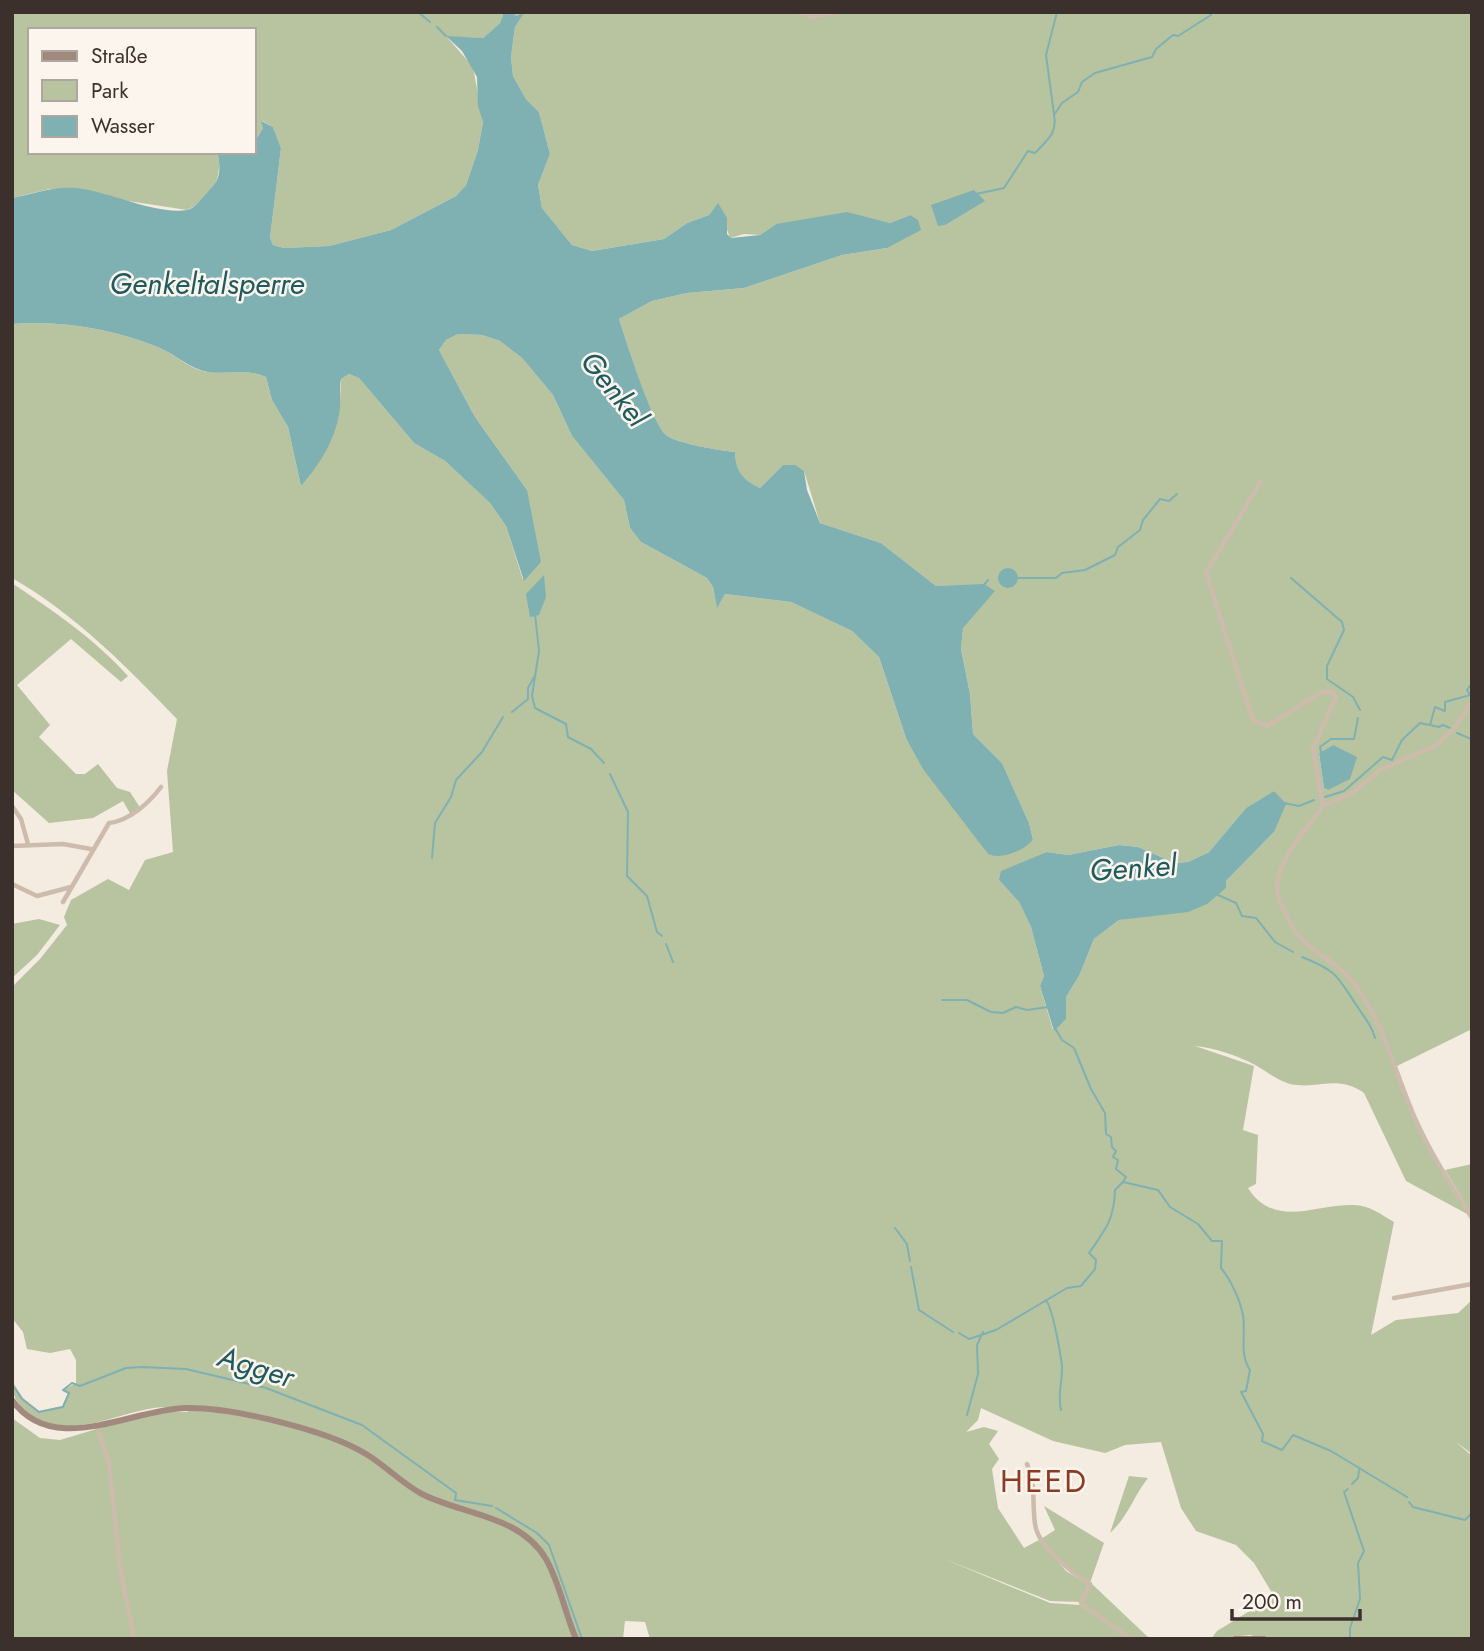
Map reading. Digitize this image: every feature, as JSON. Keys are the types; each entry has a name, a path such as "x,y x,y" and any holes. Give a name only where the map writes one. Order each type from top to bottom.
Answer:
{"main road":[{"path":"12,1401 30,1418 49,1427 70,1429 153,1411 204,1409 257,1418 354,1447 424,1495 504,1523 530,1540 550,1568 576,1639"},
{"path":"1235,1639 1264,1639"}],"street":[{"path":"799,12 811,16 834,12"},
{"path":"1261,481 1206,573 1253,720 1266,726 1322,692 1332,692 1336,697 1313,749 1323,806"},
{"path":"1472,702 1454,728 1437,745 1382,769 1352,793 1323,806 1290,853 1280,873 1276,891 1290,927 1300,941 1334,965 1357,988 1380,1029 1415,1117 1472,1218"},
{"path":"63,902 91,849 108,824 120,822 147,803 161,786"},
{"path":"12,806 21,819 28,844"},
{"path":"12,846 78,845 91,849"},
{"path":"12,884 37,895 72,887"},
{"path":"1394,1298 1472,1284"},
{"path":"95,1424 109,1464 120,1567 134,1639"},
{"path":"1027,1464 1032,1476 1035,1526 1040,1539 1067,1570 1090,1584 1081,1603 1131,1639"}],"green space":[{"path":"12,12 504,12 500,23 483,38 447,37 473,67 483,122 478,150 466,185 456,196 391,230 329,246 284,248 273,245 270,238 281,148 273,127 262,121 263,128 256,140 256,28 28,28 28,154 219,154 219,164 213,188 195,206 187,210 50,189 12,198"},
{"path":"513,12 1472,12 1472,1029 1395,1067 1414,1118 1469,1215 1406,1181 1364,1093 1345,1084 1290,1084 1235,1056 1195,1046 1254,1066 1243,1130 1258,1135 1256,1184 1248,1188 1258,1200 1270,1208 1296,1212 1360,1205 1394,1222 1371,1335 1396,1320 1458,1313 1472,1300 1472,1454 1456,1442 1472,1456 1472,1639 1265,1639 1250,1635 1211,1639 1217,1631 1274,1596 1254,1563 1236,1545 1196,1531 1181,1508 1161,1442 1125,1445 1105,1453 1053,1441 981,1408 978,1420 966,1432 984,1427 998,1431 989,1444 999,1459 992,1469 998,1508 1024,1548 1039,1540 1066,1571 1089,1585 1081,1602 1050,1601 942,1558 1050,1603 1080,1605 1129,1639 650,1639 645,1622 625,1621 623,1639 12,1639 12,1418 40,1438 60,1440 153,1412 189,1412 172,1407 153,1408 90,1424 48,1424 29,1414 18,1403 13,1391 12,1381 23,1398 39,1411 62,1406 68,1394 63,1390 76,1383 76,1360 70,1349 50,1353 27,1349 23,1332 12,1318 12,987 40,959 67,925 64,917 71,900 108,879 129,890 145,860 173,852 167,771 177,719 120,661 79,625 12,578 12,324 50,323 87,327 160,348 201,371 245,372 266,377 272,400 288,427 301,486 340,405 341,379 349,374 359,378 414,443 445,461 490,503 506,526 523,580 527,490 475,417 439,350 446,340 458,334 482,335 500,341 522,358 553,395 572,436 624,500 630,528 641,542 707,578 713,587 717,607 725,594 791,602 852,631 879,657 906,738 988,854 1033,840 1029,823 1002,763 973,734 970,694 961,649 963,627 994,591 984,585 936,586 881,543 820,523 804,471 783,465 760,488 741,475 735,452 688,444 666,435 646,398 619,319 652,301 687,293 744,288 842,255 887,248 910,215 890,223 876,220 776,224 760,235 744,234 730,238 718,204 709,215 687,223 664,239 592,251 572,245 542,208 538,185 550,154 539,112 526,99 513,76 511,57 515,27 523,14 516,16","holes":["1333,745 1328,790 1324,788 1319,753","1275,791 1274,832 1226,881 1142,916 1119,920 1094,939 1079,976 1066,997 1066,1019 1053,1030 1040,986 1044,976 1031,927 1019,902 999,880 1047,852 1068,855 1119,845 1138,847 1175,863 1188,862 1209,852 1246,808"]},
{"path":"12,583 87,637 128,676 121,682 71,639 17,685 50,725 39,737 76,774 85,774 98,764 117,788 130,792 141,809 132,817 123,801 93,818 49,823 12,790"},
{"path":"39,919 60,925 37,955 12,978 12,924"},
{"path":"1472,1164 1472,1212 1471,1213 1445,1170"},
{"path":"1129,1476 1148,1478 1110,1533"},
{"path":"1044,1506 1104,1543 1090,1583 1068,1569 1041,1539 1055,1530"},
{"path":"1092,1584 1150,1639 1132,1639 1082,1603"}],"water":[{"name":"Genkeltalsperre","path":"504,12 513,12 516,16 524,13 515,27 511,57 513,76 526,99 539,112 550,154 538,185 542,208 572,245 592,251 664,239 687,223 709,215 718,203 727,218 727,234 731,238 760,235 776,224 847,212 890,223 910,215 918,220 921,230 887,248 842,255 744,288 687,293 652,301 619,319 653,414 666,435 688,444 735,452 741,474 760,488 783,465 795,465 804,471 807,490 820,523 881,543 936,586 984,584 995,591 963,628 961,649 970,694 973,734 1002,763 1029,823 1033,840 1024,848 1000,856 988,854 923,769 906,738 879,657 852,631 791,602 725,594 717,608 713,587 707,578 641,542 630,528 624,500 572,436 553,395 522,358 500,341 482,335 458,334 446,340 439,350 475,417 527,490 541,562 524,581 506,526 490,503 445,461 414,443 359,378 349,374 341,379 340,407 331,440 321,460 301,486 288,427 272,400 266,377 244,372 215,373 201,370 160,348 87,327 50,323 12,324 12,198 52,189 76,188 161,209 187,210 198,203 217,180 218,155 256,154 256,140 263,128 261,121 273,127 281,148 270,238 273,245 284,248 329,246 391,230 456,196 466,185 478,150 483,122 478,106 477,77 462,51 446,36 483,38 500,23"},
{"path":"974,190 985,201 945,225 938,226 931,205"},
{"path":"1008,568 1015,571 1018,578 1015,585 1008,588 1001,585 998,578 1001,571"},
{"path":"544,575 546,597 539,615 530,617 526,594"},
{"path":"1333,745 1357,757 1350,779 1328,790 1324,788 1319,753"},
{"path":"1274,791 1286,804 1274,832 1226,881 1226,888 1207,904 1188,912 1119,920 1094,939 1079,976 1066,997 1066,1019 1054,1031 1040,986 1044,976 1031,927 1019,902 999,880 1001,871 1047,852 1068,855 1119,845 1138,847 1175,863 1188,862 1209,852 1246,808"}],"waterway":[{"path":"418,12 430,22"},
{"path":"1054,114 1046,55 1057,12"},
{"path":"976,194 1004,188 1028,151 1035,153 1050,136 1054,127 1054,115 1062,103 1078,92 1082,82 1095,73 1152,57 1156,49 1173,35 1178,36 1211,15 1210,12"},
{"path":"437,27 446,36"},
{"path":"1017,578 1056,578 1062,573 1085,570 1115,555 1118,547 1140,530 1143,520 1160,499 1169,501 1177,494"},
{"path":"1291,578 1342,622 1344,630 1327,666 1327,679 1353,697 1360,710"},
{"path":"983,586 988,580"},
{"path":"535,614 539,651 532,696 535,708 566,724 568,737 591,749 604,763"},
{"path":"512,712 528,699 528,688 534,677"},
{"name":"Genkel","path":"1325,797 1344,791 1383,757 1392,760 1402,740 1420,723 1430,725 1435,707 1445,711 1445,702 1470,695 1467,690 1472,683"},
{"path":"432,858 435,823 451,797 456,780 482,752 503,717"},
{"path":"1321,752 1320,747 1331,739 1354,739 1358,718"},
{"path":"1430,725 1450,728"},
{"path":"1457,733 1471,739"},
{"path":"610,774 628,812 627,876 647,896 657,932 662,936"},
{"name":"Genkel","path":"1284,803 1299,806 1314,800"},
{"path":"1218,895 1236,903 1242,916 1256,918 1275,942 1293,952"},
{"path":"666,944 673,962"},
{"path":"1302,957 1324,967 1341,982 1368,1022 1375,1038"},
{"path":"942,1000 967,1000 991,1012 1003,1013 1016,1007 1027,1010 1048,1007"},
{"path":"1055,1028 1062,1040 1074,1048 1091,1089 1105,1113 1106,1134 1111,1137 1112,1147 1116,1151 1113,1157 1118,1160 1116,1169 1126,1177 1123,1182 1158,1190 1170,1207 1198,1224 1212,1241 1222,1241 1221,1268 1232,1284 1244,1322 1244,1351 1250,1370 1246,1391 1241,1392 1263,1434 1262,1441 1282,1450 1293,1435 1331,1451 1407,1497"},
{"path":"959,1333 969,1339 996,1330 1067,1288 1081,1286 1095,1269 1096,1260 1089,1253 1108,1224 1115,1190 1123,1182"},
{"path":"895,1228 907,1244 910,1261"},
{"path":"911,1267 919,1310 953,1332"},
{"path":"1046,1300 1054,1321 1062,1365 1061,1410"},
{"path":"967,1415 978,1374 977,1345 983,1332"},
{"name":"Agger","path":"12,1384 22,1399 39,1412 63,1407 69,1393 63,1390 72,1383 80,1386 126,1368 186,1369 266,1388 362,1425 456,1493 455,1500 492,1506"},
{"path":"1352,1484 1358,1478 1359,1470"},
{"path":"1348,1489 1344,1492 1364,1551 1358,1563 1360,1599 1350,1628 1350,1639"},
{"path":"1409,1502 1413,1507 1465,1520 1472,1513"},
{"name":"Agger","path":"496,1508 537,1533 549,1545 582,1639"}],"district":[{"name":"HEED","path":"1044,1481"}]}
